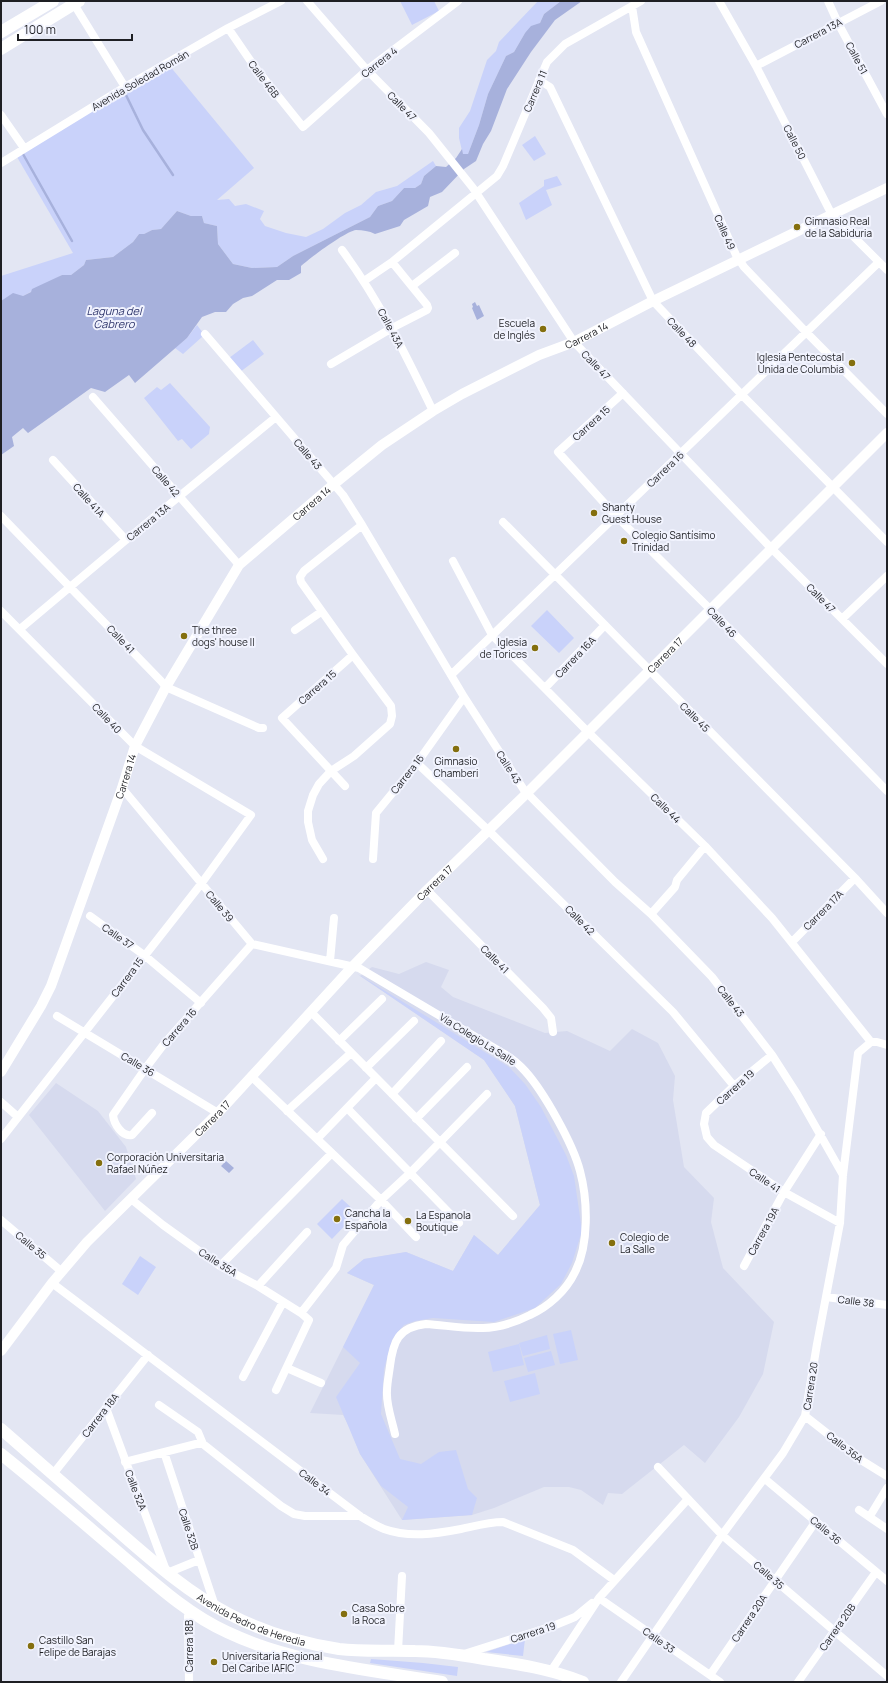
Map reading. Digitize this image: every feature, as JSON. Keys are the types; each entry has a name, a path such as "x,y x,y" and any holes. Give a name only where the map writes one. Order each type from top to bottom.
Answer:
{"highway":[{"path":"1,32 53,1"},
{"path":"1,49 75,2"},
{"name":"Avenida Pedro de Heredia","path":"1,1429 167,1573 215,1607 257,1627 304,1642 354,1651 432,1652 461,1655 551,1671 583,1682"},
{"name":"Avenida Pedro de Heredia","path":"1,1454 153,1582 190,1610 226,1632 282,1654 441,1682"}],"main road":[{"name":"Carrera 14","path":"1,1072 41,1006 51,986 122,788 135,746 166,687 239,565 382,445 433,411 492,378 539,355 574,342 653,301 887,188"},
{"name":"Carrera 17","path":"1,1351 52,1282 87,1242 218,1113 353,966 427,890 489,831 887,433"}],"street":[{"name":"Avenida Soledad Román","path":"1,163 126,87 228,28 281,1"},
{"name":"Calle 47","path":"307,1 367,70 429,133 450,158 475,191 574,342 771,548 887,664"},
{"name":"Carrera 4","path":"303,127 367,70 458,1"},
{"name":"Carrera 11","path":"364,281 392,262 475,191 497,176 503,166 547,62 565,44 641,1"},
{"name":"Calle 50","path":"719,1 756,66 832,215 887,270"},
{"name":"Calle 51","path":"828,1 838,23 887,114"},
{"name":"Carrera 13A","path":"756,66 881,1"},
{"path":"75,2 126,87"},
{"name":"Calle 49","path":"632,6 636,32 739,260 806,332 887,414"},
{"name":"Calle 46B","path":"228,28 254,66 303,127"},
{"name":"Calle 48","path":"539,80 550,87 653,301 741,394 887,542"},
{"path":"1,115 24,148"},
{"name":"Calle 43A","path":"342,250 364,281 392,328 433,411"},
{"path":"412,286 455,253"},
{"path":"331,364 392,328 427,310 428,308 412,286 392,262"},
{"name":"Carrera 16","path":"451,675 879,262"},
{"name":"Calle 43","path":"204,334 334,484 362,525 464,697 527,793 615,882 651,914 711,976 743,1015 772,1055 821,1134 843,1175"},
{"name":"Carrera 15","path":"558,452 623,393"},
{"name":"Calle 42","path":"93,397 239,565"},
{"name":"Carrera 13A","path":"20,629 276,417"},
{"name":"Calle 46","path":"558,452 616,516 710,609 887,791"},
{"name":"Calle 41A","path":"53,460 126,540"},
{"name":"Calle 41","path":"1,516 166,687 259,728 263,728"},
{"name":"Calle 45","path":"503,522 855,878 887,913"},
{"path":"323,859 312,840 308,822 308,811 316,790 331,771 354,756 382,733 390,724 392,716 391,706 352,656 301,582 300,577 304,571 362,525"},
{"name":"Calle 44","path":"453,561 492,635 588,732 705,846 792,942 871,1042"},
{"path":"842,619 887,576"},
{"name":"Calle 40","path":"1,611 135,746 251,815"},
{"path":"295,630 322,612"},
{"name":"Carrera 16A","path":"545,688 605,625"},
{"name":"Carrera 15","path":"331,771 282,718 352,656"},
{"name":"Carrera 16","path":"373,859 376,813 417,763 464,697"},
{"name":"Calle 42","path":"417,763 489,831 673,1012 734,1086"},
{"path":"331,771 345,786"},
{"name":"Calle 39","path":"122,788 252,944"},
{"name":"Carrera 15","path":"1,1139 201,884 251,815"},
{"path":"651,914 675,887 678,880 705,846"},
{"name":"Carrera 17A","path":"792,942 855,878"},
{"name":"Calle 41","path":"427,890 543,1008 551,1018 553,1032"},
{"name":"Calle 37","path":"90,916 144,955 201,1003"},
{"path":"330,961 334,918"},
{"path":"252,944 353,966"},
{"name":"Carrera 16","path":"152,1113 130,1136 124,1134 117,1126 113,1115 164,1044 252,944"},
{"name":"Vía Colegio La Salle","path":"353,966 369,973 502,1052 525,1070 545,1100 572,1150 580,1172 586,1206 585,1228 581,1255 575,1273 553,1301 531,1315 510,1323 483,1328 438,1324 416,1325 404,1332 395,1340 392,1347 386,1391 395,1434"},
{"path":"339,1041 382,1000"},
{"path":"311,1012 512,1216"},
{"name":"Calle 36","path":"57,1016 218,1113"},
{"path":"366,1068 414,1021"},
{"path":"392,1094 441,1041"},
{"path":"871,1042 887,1045"},
{"name":"Carrera 20","path":"621,1682 722,1535 783,1453 805,1416 840,1223 843,1175 858,1053 871,1042"},
{"path":"287,1111 351,1053"},
{"name":"Carrera 19","path":"704,1124 706,1113 734,1086 772,1055"},
{"path":"416,1119 467,1067"},
{"path":"252,1077 381,1200 416,1237"},
{"path":"318,1139 376,1078"},
{"path":"301,1313 336,1268 343,1245 381,1200 409,1174 487,1094"},
{"path":"1,1102 18,1118"},
{"path":"347,1108 409,1174 459,1223"},
{"name":"Calle 41","path":"704,1124 707,1137 714,1145 784,1192 840,1223"},
{"name":"Carrera 19A","path":"744,1266 784,1192 821,1134"},
{"path":"220,1266 332,1153"},
{"name":"Calle 35A","path":"131,1199 163,1225 220,1266 258,1286 301,1313 309,1320 287,1368"},
{"name":"Calle 35","path":"1,1220 61,1271"},
{"path":"258,1286 308,1232"},
{"name":"Calle 34","path":"52,1282 360,1516 383,1529 418,1535 494,1522 503,1522 573,1550 614,1580"},
{"name":"Calle 38","path":"826,1297 887,1305"},
{"path":"243,1377 283,1302"},
{"name":"Carrera 18A","path":"53,1474 148,1355"},
{"path":"276,1390 287,1368 321,1383"},
{"path":"159,1405 198,1432 203,1444 281,1506 294,1514 305,1516 360,1516"},
{"name":"Calle 32A","path":"106,1408 167,1573"},
{"name":"Calle 36A","path":"805,1416 861,1460 887,1476"},
{"path":"125,1462 196,1444 203,1444"},
{"name":"Calle 32B","path":"164,1452 215,1607"},
{"name":"Calle 35","path":"658,1467 722,1535 887,1676"},
{"name":"Calle 36","path":"765,1479 887,1581"},
{"path":"870,1516 887,1488"},
{"name":"Carrera 19","path":"551,1671 599,1598 688,1499"},
{"path":"859,1510 870,1516 887,1529"},
{"name":"Carrera 20A","path":"710,1675 816,1521"},
{"path":"167,1573 199,1560"},
{"name":"Carrera 20B","path":"798,1682 876,1572"},
{"path":"398,1651 402,1576"},
{"name":"Carrera 19","path":"461,1655 558,1624 581,1613 599,1598"},
{"name":"Calle 33","path":"599,1598 720,1682"},
{"name":"Carrera 18B","path":"189,1682 188,1616 190,1610"}],"shaded area":[{"path":"400,1 434,1 439,11 412,25"},
{"path":"538,1 561,1 544,14 540,23 525,33 514,52 506,56 488,94 479,125 468,154 463,155 459,138 459,128 470,111 487,60 496,51 499,42"},
{"path":"169,65 254,168 217,200 229,199 235,206 246,204 264,211 260,219 265,226 286,233 306,237 323,229 345,213 361,205 376,192 397,186 433,161 436,166 424,176 421,184 415,188 404,188 392,201 378,206 370,217 293,256 277,267 252,268 233,264 218,244 217,226 204,223 202,216 191,216 177,211 161,229 139,234 133,242 113,257 86,260 84,265 71,275 62,275 23,296 1,301 1,276 73,253 17,157 115,96"},
{"path":"535,136 546,154 534,161 522,145"},
{"path":"557,176 562,185 546,190 552,205 526,220 519,203 544,186 544,180"},
{"path":"197,325 203,333 202,337 183,354 175,348 187,338"},
{"path":"253,340 264,354 240,372 229,358"},
{"path":"170,383 210,427 209,434 191,449 182,439 178,441 144,398 157,387 161,390"},
{"path":"547,610 574,638 559,653 531,626"},
{"name":"Colegio de La Salle","path":"426,962 449,970 441,987 453,997 545,1033 567,1031 610,1051 632,1029 658,1043 675,1076 673,1100 684,1167 714,1198 711,1222 723,1268 774,1322 763,1374 739,1417 705,1463 684,1445 622,1494 608,1493 603,1505 581,1490 569,1487 544,1487 494,1508 472,1515 402,1520 360,1454 343,1415 310,1413 374,1285 347,1273 364,1259 406,1252 453,1271 474,1235 498,1255 540,1205 515,1106 484,1060 360,976 372,967 399,974"},
{"path":"356,973 509,1067 525,1084 541,1107 566,1155 574,1176 582,1231 572,1263 561,1284 535,1308 494,1322 433,1318 415,1321 404,1325 392,1340 384,1369 381,1414 400,1459 421,1464 439,1452 456,1450 468,1489 477,1498 472,1515 402,1520 408,1507 381,1486 360,1454 336,1397 360,1363 343,1347 374,1285 347,1273 364,1259 406,1252 453,1271 474,1235 498,1255 540,1205 515,1106 484,1060"},
{"name":"Corporación Universitaria Rafael Núñez","path":"56,1083 98,1111 126,1147 136,1179 105,1211 29,1115"},
{"name":"Cancha la Española","path":"342,1199 357,1213 332,1239 317,1224"},
{"path":"140,1256 156,1267 138,1295 122,1284"},
{"path":"571,1330 578,1360 560,1364 553,1334"},
{"path":"547,1335 550,1349 523,1356 519,1343"},
{"path":"519,1344 524,1365 493,1372 488,1352"},
{"path":"551,1351 555,1365 528,1372 524,1358"},
{"path":"535,1373 540,1394 510,1402 504,1381"},
{"path":"525,1639 523,1656 486,1652"},
{"path":"371,1659 458,1667 457,1676 370,1663"}],"water":[{"name":"Laguna del Cabrero","path":"561,1 582,1 555,20 531,52 507,89 491,131 483,144 476,161 464,169 442,192 430,197 428,206 404,220 400,226 375,234 368,231 356,230 344,235 301,266 301,273 289,280 277,280 252,296 243,298 233,304 226,312 215,312 202,317 187,338 135,383 129,375 105,392 91,388 28,433 23,428 12,437 14,446 1,455 1,301 13,293 23,296 31,292 32,289 62,275 71,275 84,265 86,260 113,257 133,242 139,234 161,229 177,211 191,216 202,216 204,223 217,226 218,244 233,264 252,268 277,267 293,256 370,217 378,206 392,201 404,188 415,188 421,184 424,176 436,166 446,167 456,158 462,149 463,154 468,154 479,125 488,94 506,56 514,52 531,26 540,23 544,14"},
{"path":"475,302 477,306 479,305 484,316 477,320 472,308 472,304"},
{"path":"226,1161 234,1168 229,1173 221,1166"}],"waterway":[{"path":"124,91 143,130 173,175"},
{"path":"23,154 72,241"}],"place":[{"name":"Gimnasio Real de la Sabiduria","path":"797,227"},
{"name":"Escuela de Inglés","path":"543,329"},
{"name":"Iglesia Pentecostal Unida de Columbia","path":"852,363"},
{"name":"Shanty Guest House","path":"594,513"},
{"name":"Colegio Santísimo Trinidad","path":"624,541"},
{"name":"The three dogs' house II","path":"184,636"},
{"name":"Iglesia de Torices","path":"535,648"},
{"name":"Gimnasio Chamberi","path":"456,749"},
{"name":"Corporación Universitaria Rafael Núñez","path":"99,1163"},
{"name":"Cancha la Española","path":"337,1219"},
{"name":"La Espanola Boutique","path":"408,1221"},
{"name":"Colegio de La Salle","path":"612,1243"},
{"name":"Casa Sobre la Roca","path":"344,1614"},
{"name":"Castillo San Felipe de Barajas","path":"31,1646"},
{"name":"Universitaria Regional Del Caribe IAFIC","path":"214,1662"}]}
